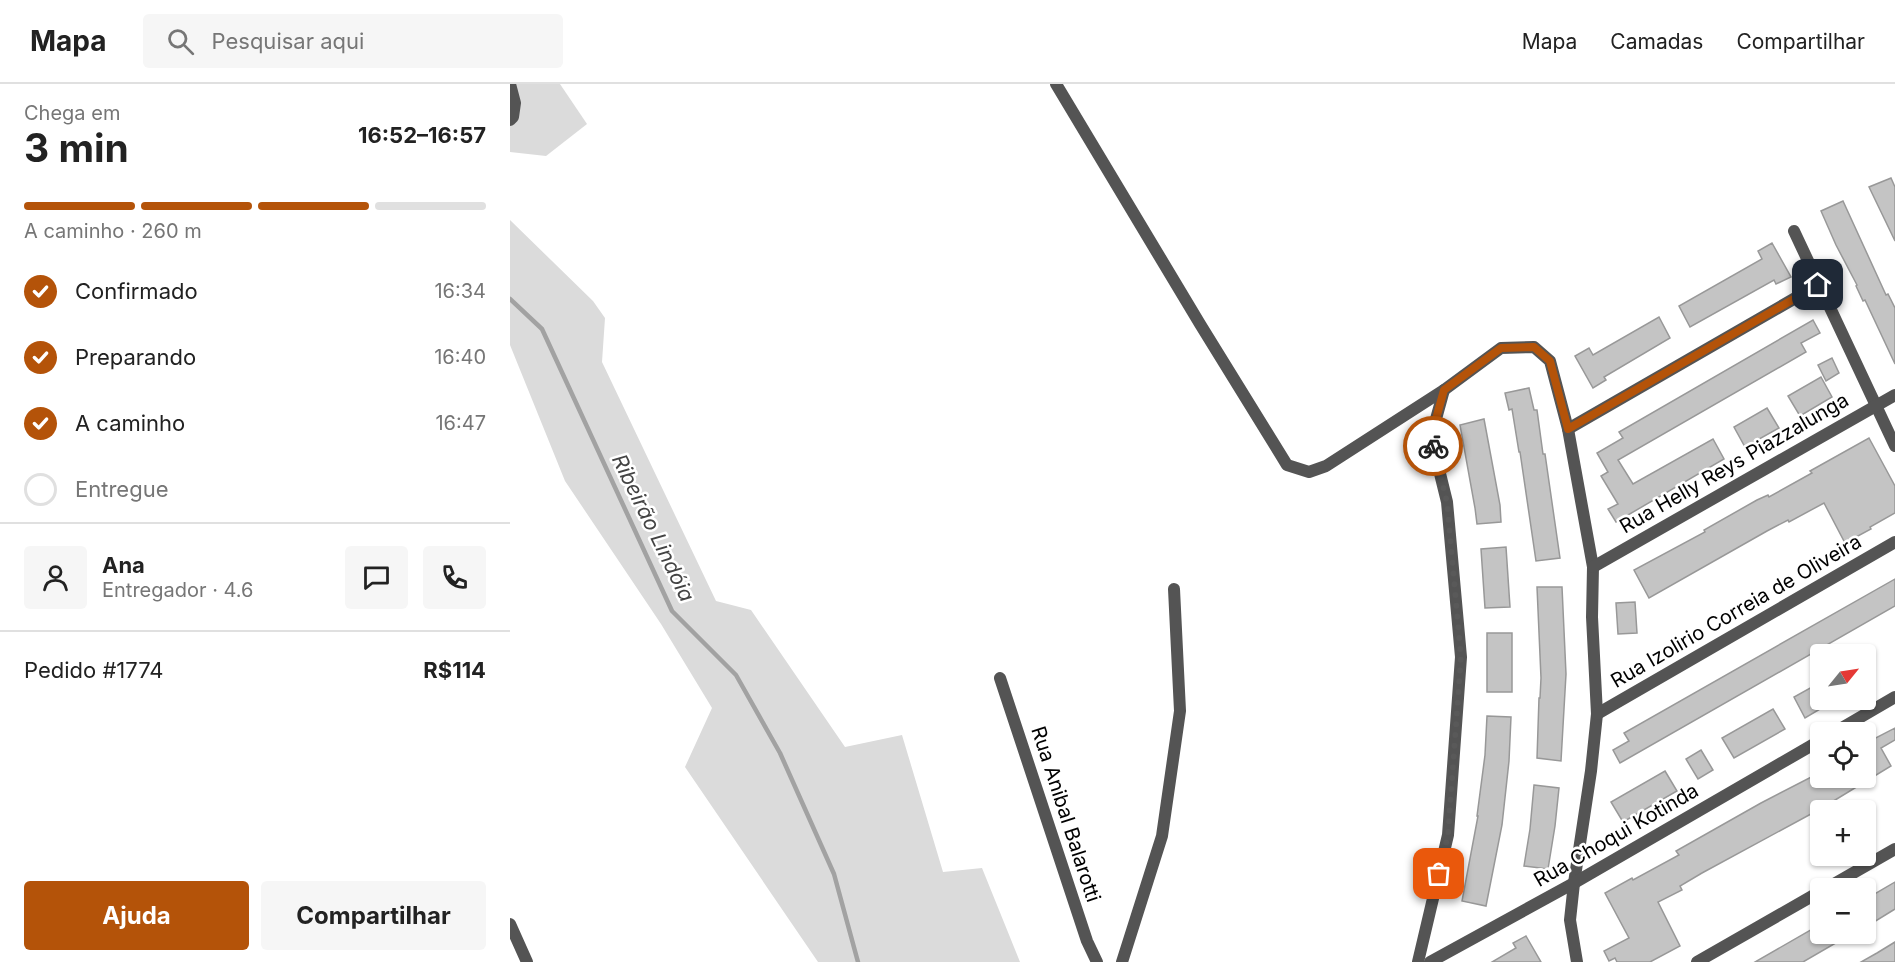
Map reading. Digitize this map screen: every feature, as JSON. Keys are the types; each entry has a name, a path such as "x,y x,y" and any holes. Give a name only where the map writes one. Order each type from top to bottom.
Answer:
{"street":[{"path":"510,84 515,103 513,117 510,120"},
{"path":"1056,84 1287,465 1309,472 1326,466 1444,390 1501,348 1534,347 1550,361 1568,429 1593,567 1592,616 1597,714 1570,920 1577,962"},
{"path":"1794,231 1895,446"},
{"path":"1568,429 1818,285"},
{"path":"1418,962 1448,835 1461,657 1447,502 1431,437 1444,390"},
{"name":"Rua Helly Reys Piazzalunga","path":"1593,567 1895,395"},
{"name":"Rua Izolirio Correia de Oliveira","path":"1597,714 1895,542"},
{"path":"1122,962 1162,836 1180,711 1174,589"},
{"name":"Rua Anibal Balarotti","path":"1000,678 1083,930 1097,962"},
{"path":"1853,722 1895,698"},
{"name":"Rua Choqui Kotinda","path":"1430,962 1574,883 1810,746"},
{"path":"1844,878 1895,849"},
{"path":"1697,962 1810,897"},
{"path":"510,924 527,962"}],"shaded area":[{"path":"510,84 560,84 587,124 546,156 510,152"},
{"path":"510,220 593,301 605,318 602,362 716,601 751,610 845,747 902,735 943,872 982,868 1020,962 818,962 685,767 712,708 661,624 565,481 510,345"}],"building":[{"path":"1891,178 1895,187 1895,241 1869,187"},
{"path":"1843,201 1886,295 1888,294 1895,308 1895,364 1821,211"},
{"path":"1772,243 1791,277 1776,284 1774,280 1690,327 1679,306 1762,259 1758,251"},
{"path":"1659,317 1670,338 1604,377 1606,380 1593,388 1575,356 1589,348 1593,355"},
{"path":"1813,320 1820,333 1801,343 1806,352 1618,460 1633,484 1713,439 1724,459 1616,522 1608,509 1618,504 1601,476 1608,472 1597,453 1623,438 1619,432"},
{"path":"1832,358 1839,373 1826,381 1818,365"},
{"path":"1821,377 1832,397 1800,416 1788,396"},
{"path":"1529,388 1534,410 1537,410 1560,558 1536,561 1520,452 1512,409 1509,410 1505,393"},
{"path":"1767,408 1779,428 1745,447 1734,427"},
{"path":"1484,419 1501,522 1477,524 1460,425"},
{"path":"1869,438 1895,486 1895,513 1845,543 1824,503 1767,531 1649,598 1634,570 1705,532 1704,530 1757,500 1768,495 1769,497 1812,473 1810,471"},
{"path":"1506,547 1510,607 1485,608 1481,549"},
{"path":"1895,579 1895,606 1828,644 1810,644 1810,655 1620,763 1613,750 1629,741 1624,733"},
{"path":"1537,587 1562,587 1566,674 1561,761 1537,758 1541,678"},
{"path":"1635,602 1637,633 1618,634 1616,603"},
{"path":"1487,633 1512,633 1512,692 1487,692"},
{"path":"1810,688 1810,710 1818,710 1805,718 1794,697"},
{"path":"1773,709 1785,729 1734,758 1722,738"},
{"path":"1487,716 1511,717 1502,825 1486,906 1462,901 1478,816"},
{"path":"1895,728 1895,740 1881,748 1891,766 1876,775 1876,738"},
{"path":"1701,750 1713,770 1698,779 1686,759"},
{"path":"1665,771 1677,791 1623,822 1611,802"},
{"path":"1810,778 1810,788 1855,788 1835,800 1810,800 1810,814 1702,873 1680,886 1682,890 1658,902 1680,946 1650,962 1617,962 1615,958 1609,961 1604,951 1629,938 1605,893 1679,855 1676,851"},
{"path":"1534,785 1559,788 1548,869 1524,866"},
{"path":"1895,882 1895,909 1876,921 1876,893"},
{"path":"1810,930 1810,944 1834,944 1803,962 1755,962"},
{"path":"1526,936 1541,962 1492,962 1516,948 1513,943"},
{"path":"1895,942 1895,962 1861,962 1877,953"}],"waterway":[{"name":"Ribeirão Lindóia","path":"510,299 542,329 672,611 736,675 780,753 834,874 858,962"}],"way so far":[{"path":"1433,446 1447,502 1461,657 1448,835 1439,874"}],"route":[{"path":"1433,446 1431,437 1444,390 1501,348 1534,347 1550,361 1568,429 1818,285"}]}
